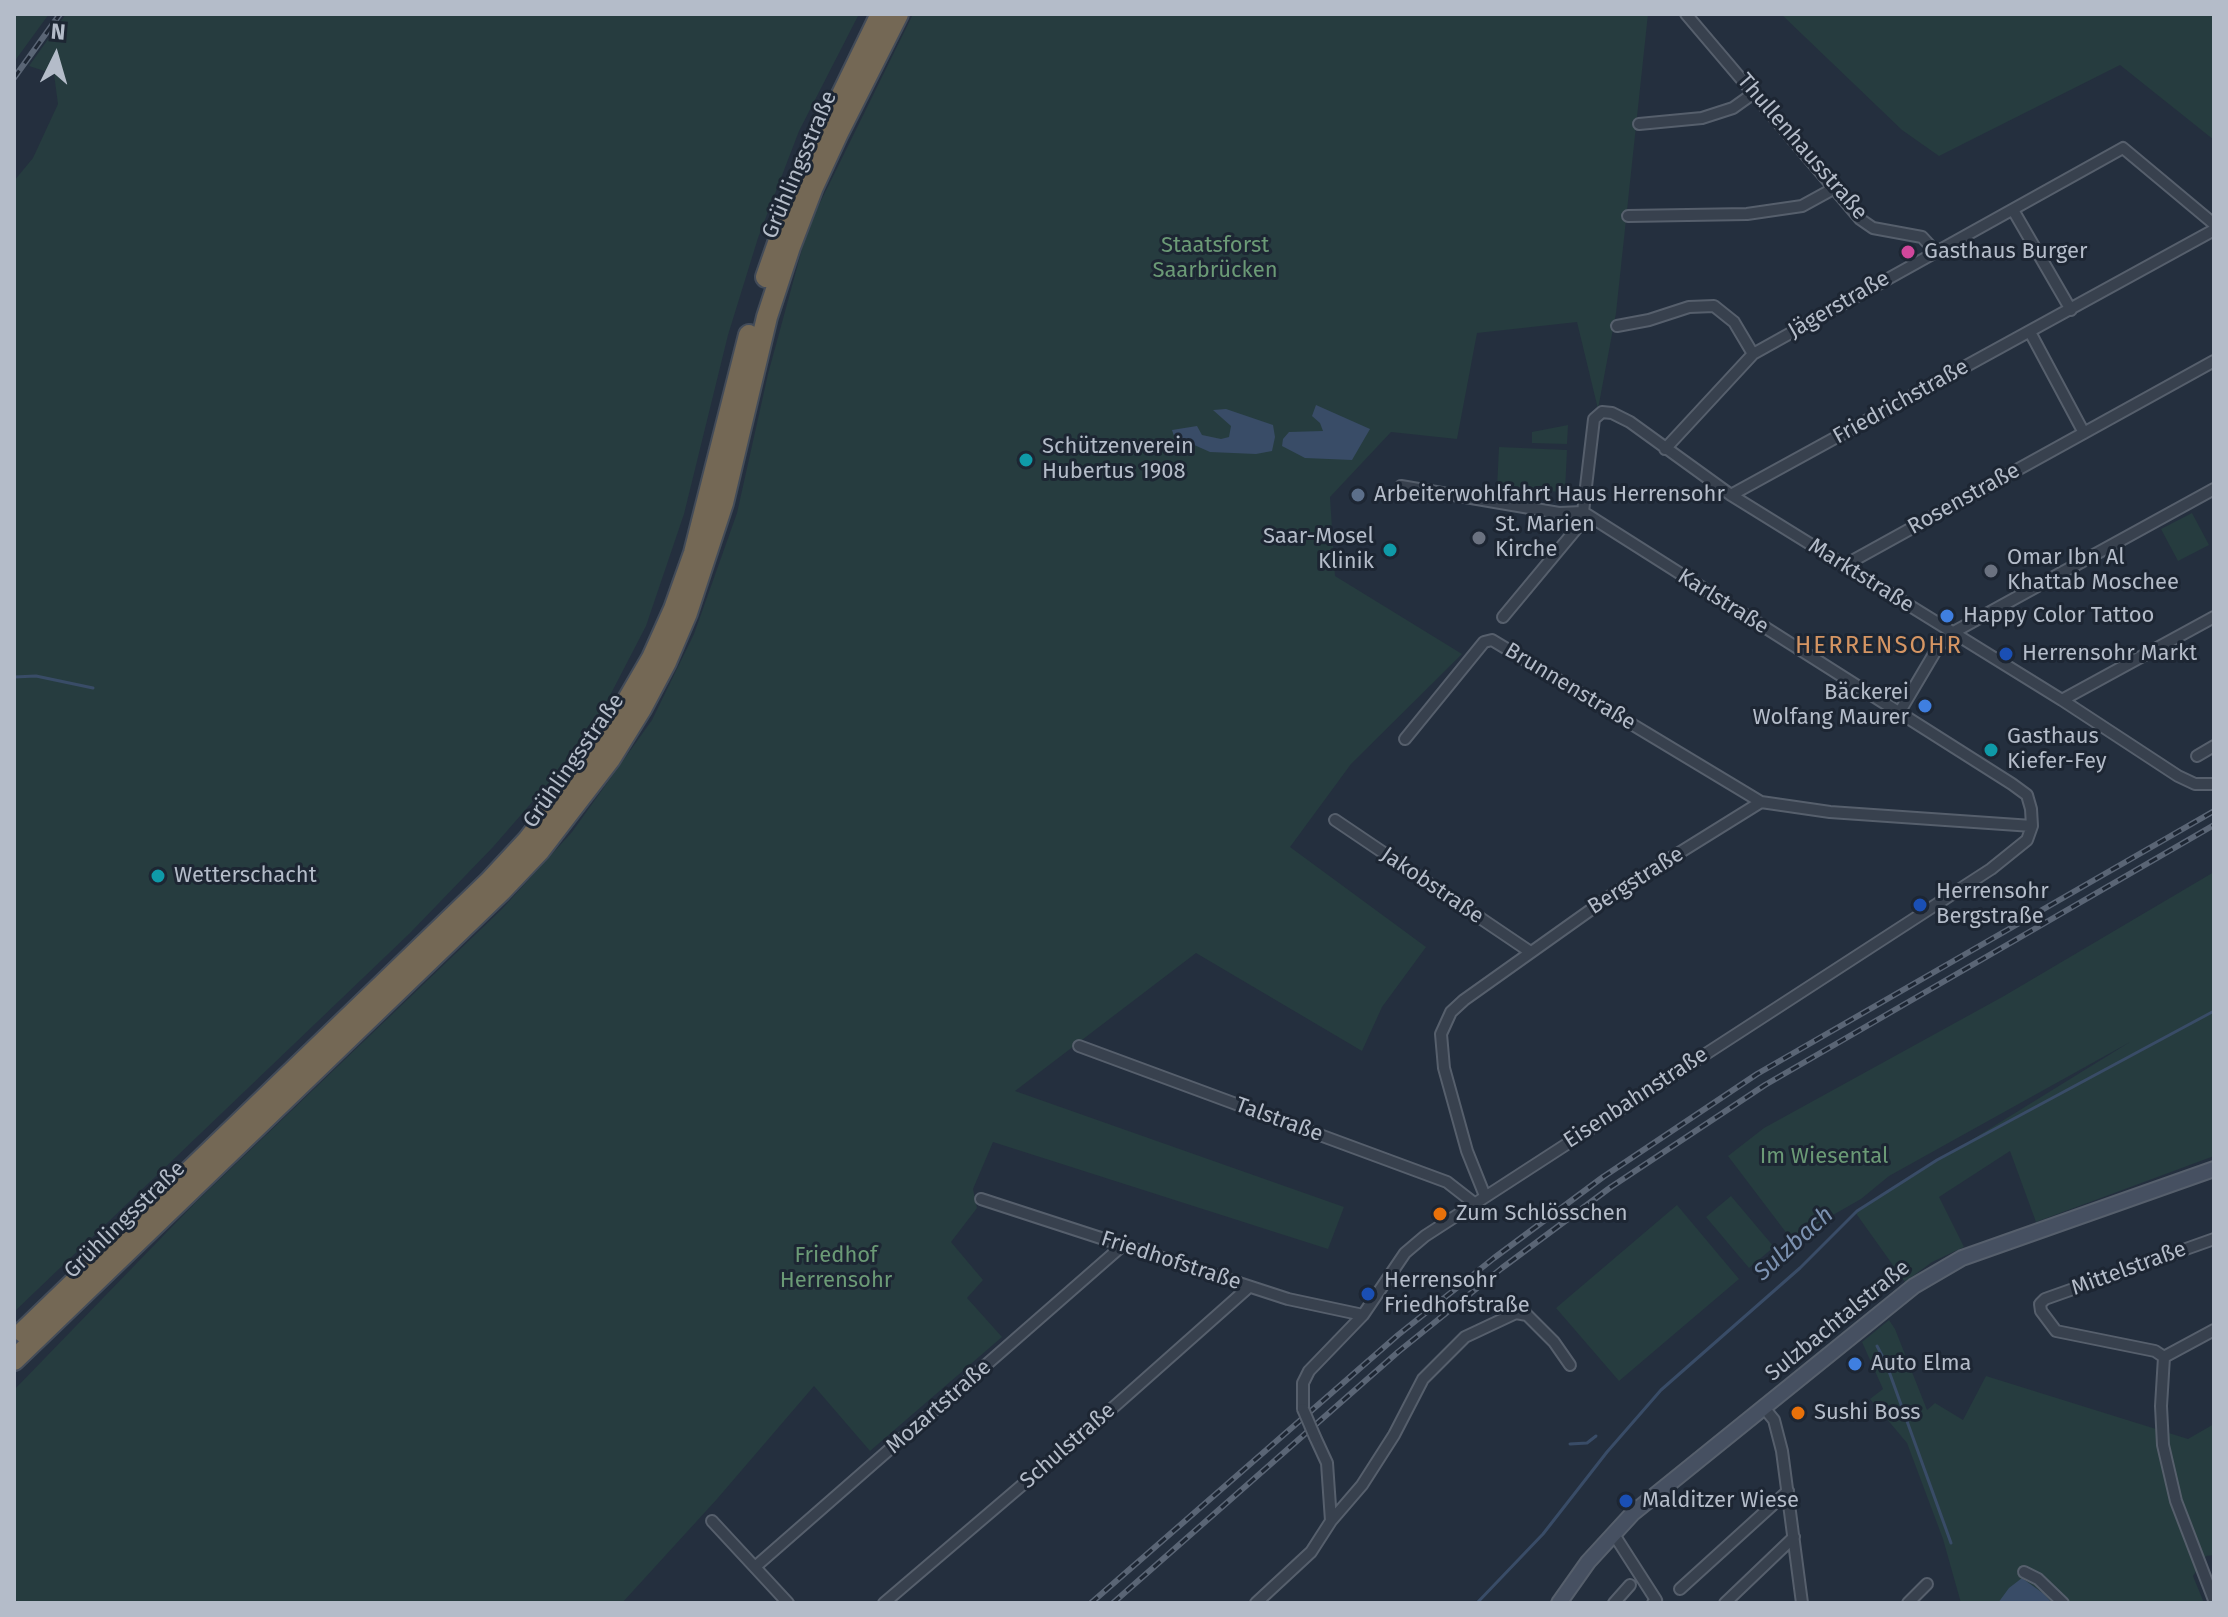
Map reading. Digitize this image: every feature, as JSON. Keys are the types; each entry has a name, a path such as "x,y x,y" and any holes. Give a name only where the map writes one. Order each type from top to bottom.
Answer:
{"highway":[{"path":"14,1341 489,882 537,829 598,751 652,658 674,609 697,540 755,310 777,241 825,126 881,14"},
{"name":"Grühlingsstraße","path":"14,1360 501,891 540,850 610,759 654,686 687,613 723,503 767,317 790,247 838,133 898,14"}],"main road":[{"name":"Sulzbachtalstraße","path":"1559,1603 1588,1562 1633,1513 1886,1308 1937,1271 1998,1244 2214,1169"}],"street":[{"name":"Thullenhausstraße","path":"1686,14 1860,219 1873,228 1922,237 1935,251"},
{"path":"1639,124 1702,118 1733,108 1754,93"},
{"name":"Jägerstraße","path":"1665,449 1753,354 2123,148 2214,227"},
{"path":"1628,216 1747,214 1802,206 1833,189"},
{"path":"2013,210 2071,310"},
{"name":"Friedrichstraße","path":"1731,495 2071,310 2214,227"},
{"path":"1617,326 1689,307 1714,306 1734,322 1753,354"},
{"path":"2030,332 2084,433"},
{"name":"Rosenstraße","path":"1845,565 2214,361"},
{"name":"Marktstraße","path":"1585,514 1594,419 1602,412 1630,422 1731,495 2062,700 2178,776 2195,784 2214,784"},
{"name":"Karlstraße","path":"1401,486 1559,513 1585,514 2027,795 2032,826"},
{"path":"1899,713 1938,647 1952,633 2214,489"},
{"path":"1503,617 1585,514"},
{"path":"2062,700 2214,617"},
{"name":"Brunnenstraße","path":"1405,739 1484,642 1492,640 1761,802"},
{"path":"2197,756 2214,746"},
{"path":"1761,802 1830,812 2032,826"},
{"name":"Bergstraße","path":"1485,1196 1467,1151 1444,1068 1441,1034 1451,1012 1529,951 1613,894 1761,802"},
{"name":"Jakobstraße","path":"1335,820 1529,951"},
{"name":"Eisenbahnstraße","path":"1331,1521 1327,1463 1303,1409 1301,1395 1309,1371 1363,1315 1405,1253 1474,1203 1991,869 2027,840 2032,826"},
{"name":"Talstraße","path":"1079,1046 1447,1182 1474,1203"},
{"name":"Friedhofstraße","path":"981,1199 1288,1299 1363,1315"},
{"name":"Mittelstraße","path":"2164,1357 2155,1351 2056,1331 2041,1311 2040,1304 2045,1299 2214,1239"},
{"name":"Mozartstraße","path":"755,1567 1122,1246"},
{"name":"Schulstraße","path":"884,1603 1249,1287"},
{"path":"1256,1603 1311,1552 1394,1435 1423,1379 1465,1337 1516,1313 1527,1315 1554,1342 1570,1365"},
{"path":"2214,1330 2164,1357 2161,1406 2163,1445 2176,1501 2214,1600"},
{"path":"1765,1409 1774,1420 1779,1436 1802,1603"},
{"path":"1680,1589 1788,1491"},
{"path":"712,1521 788,1603"},
{"path":"1613,1533 1656,1600 1653,1603"},
{"path":"1725,1603 1794,1537"},
{"path":"2024,1572 2038,1579 2063,1603"},
{"path":"1908,1603 1927,1584"},
{"path":"1614,1603 1630,1585"}],"green space":[{"path":"14,14 49,14 14,62"},
{"path":"66,14 859,14 799,131 758,238 728,335 684,514 646,626 603,709 554,777 493,847 410,933 14,1312 14,181 33,158 58,104 54,74 29,66"},
{"name":"Staatsforst Saarbrücken","path":"913,14 1648,14 1616,313 1598,409 1577,322 1477,333 1457,439 1391,432 1330,497 1335,576 1462,654 1351,764 1290,847 1426,947 1382,1007 1362,1051 1196,953 1015,1091 1344,1207 1328,1249 993,1142 973,1189 977,1208 951,1242 983,1280 967,1298 1002,1337 870,1451 814,1386 622,1603 14,1603 14,1390 195,1203 502,909 572,832 652,720 694,634 737,513 768,374 808,227"},
{"path":"1781,14 2214,14 2214,140 2120,65 1939,156 1902,130"},
{"path":"1568,425 1567,444 1532,443 1532,432"},
{"path":"1499,447 1567,450 1565,492 1497,489"},
{"path":"2192,513 2209,545 2178,561 2161,529"},
{"name":"Im Wiesental","path":"2214,872 2214,1156 2036,1222 2010,1151 1939,1197 1964,1247 1932,1262 1905,1282 1855,1212 2130,1042 1889,1176 1861,1199 1791,1239 1728,1156 1764,1128 2004,996"},
{"path":"1731,1196 1774,1247 1749,1268 1706,1217"},
{"path":"1677,1205 1739,1279 1619,1381 1556,1308"},
{"path":"1889,1320 1927,1410 1935,1403 1963,1420 1986,1376 2188,1439 2214,1424 2214,1555 2206,1556 2193,1576 2204,1603 1961,1603 1943,1539 1907,1443 1870,1399 1883,1389 1862,1342"}],"water":[{"path":"1316,405 1370,429 1352,460 1305,458 1282,446 1289,432 1323,431 1312,416"},
{"path":"1226,409 1273,425 1275,437 1272,451 1256,454 1210,452 1174,436 1172,430 1197,426 1202,435 1221,439 1229,437 1231,426 1213,410"},
{"path":"2022,1578 2052,1603 1998,1603 2009,1588"}],"waterway":[{"path":"14,677 36,676 93,688"},
{"name":"Sulzbach","path":"1477,1603 1543,1534 1607,1452 1661,1390 1800,1268 1857,1211 1937,1160 2214,1011"},
{"path":"1877,1346 1886,1363 1951,1543"},
{"path":"1570,1444 1587,1443 1596,1436"}],"railway":[{"path":"14,78 60,14"},
{"path":"1091,1603 1398,1335 1603,1177 1757,1074 2214,811"},
{"path":"1113,1603 1398,1352 1502,1268 1611,1187 1765,1085 2214,825"}],"place":[{"name":"Gasthaus Burger","path":"1908,252"},
{"name":"Schützenverein Hubertus 1908","path":"1026,460"},
{"name":"Arbeiterwohlfahrt Haus Herrensohr","path":"1358,495"},
{"name":"St. Marien Kirche","path":"1479,538"},
{"name":"Saar-Mosel Klinik","path":"1390,550"},
{"name":"Omar Ibn Al Khattab Moschee","path":"1991,571"},
{"name":"Happy Color Tattoo","path":"1947,616"},
{"name":"Herrensohr Markt","path":"2006,654"},
{"name":"Bäckerei Wolfang Maurer","path":"1925,706"},
{"name":"Gasthaus Kiefer-Fey","path":"1991,750"},
{"name":"Wetterschacht","path":"158,876"},
{"name":"Herrensohr Bergstraße","path":"1920,905"},
{"name":"Zum Schlösschen","path":"1440,1214"},
{"name":"Herrensohr Friedhofstraße","path":"1368,1294"},
{"name":"Auto Elma","path":"1855,1364"},
{"name":"Sushi Boss","path":"1798,1413"},
{"name":"Malditzer Wiese","path":"1626,1501"}],"district":[{"name":"HERRENSOHR","path":"1879,646"}],"park label":[{"name":"Friedhof Herrensohr","path":"836,1268"}]}
